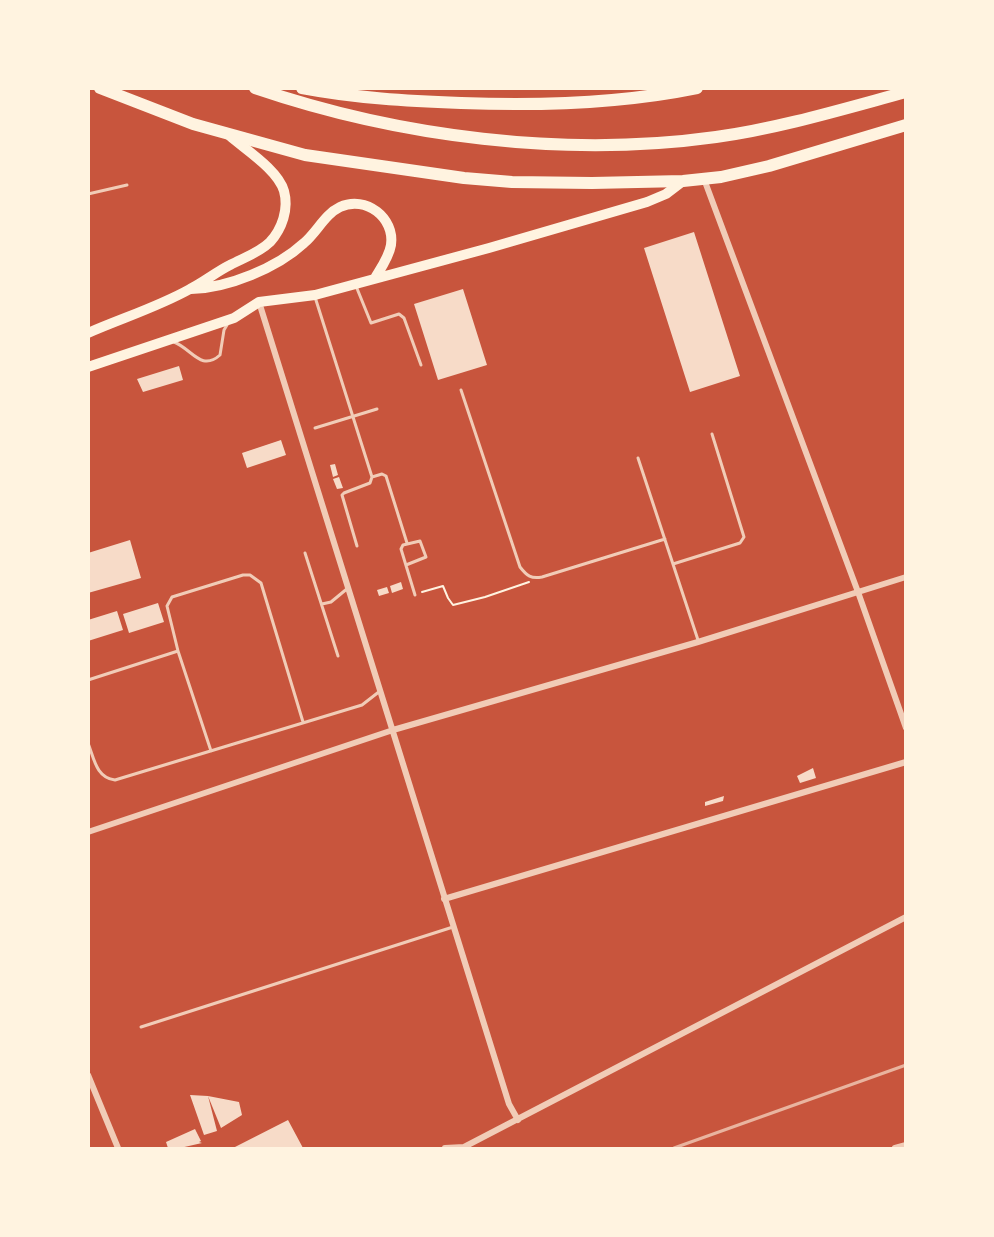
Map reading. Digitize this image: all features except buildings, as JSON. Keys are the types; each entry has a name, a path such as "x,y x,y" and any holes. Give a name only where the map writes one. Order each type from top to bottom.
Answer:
{"highway":[{"path":"100,88 160,113 230,136 296,153 343,162 465,178 549,183 704,179 753,171 906,125"},
{"path":"255,88 347,116 439,134 532,142 625,144 717,137 772,127 906,92"},
{"path":"302,88 402,101 497,105 584,103 666,95 697,88"},
{"path":"88,333 190,289 263,248 276,234 284,217 286,200 282,184 230,136"},
{"path":"88,367 234,318 259,302 315,295 489,248 647,202 666,194 683,181"},
{"path":"190,289 206,289 237,281 286,256 310,238 330,213 339,207 351,204 362,204 373,208 382,215 388,225 391,248 375,278"}],"street":[{"path":"704,179 858,592 906,728"},
{"path":"259,302 444,899 509,1104 518,1120"},
{"path":"88,832 393,730 698,642 906,577"},
{"path":"444,899 906,762"},
{"path":"445,1149 464,1148 906,917"},
{"path":"88,1075 118,1149"},
{"path":"895,1149 906,1144"}],"lane":[{"path":"88,194 127,185"},
{"path":"355,284 371,323 399,314 405,318 421,365"},
{"path":"315,295 372,477 370,483 342,495 357,546"},
{"path":"167,341 183,345 198,359 208,361 220,355 224,330 234,318"},
{"path":"461,390 520,567 527,576 534,579 665,539"},
{"path":"315,428 377,409"},
{"path":"673,564 740,543 744,537 712,434"},
{"path":"638,458 698,642"},
{"path":"372,477 382,474 386,476 407,543"},
{"path":"406,565 426,558 420,541 407,543 401,549 415,595"},
{"path":"305,553 338,656"},
{"path":"211,751 167,612 167,606 172,597 243,575 256,578 261,583 303,722"},
{"path":"322,604 331,602 348,588"},
{"path":"88,680 178,651"},
{"path":"88,742 99,771 108,779 115,780 362,705 380,691"},
{"path":"141,1027 453,927"}],"path":[{"path":"415,595 442,586 451,603 458,604 511,590 534,579"}],"railway":[{"path":"674,1148 906,1065"}]}
